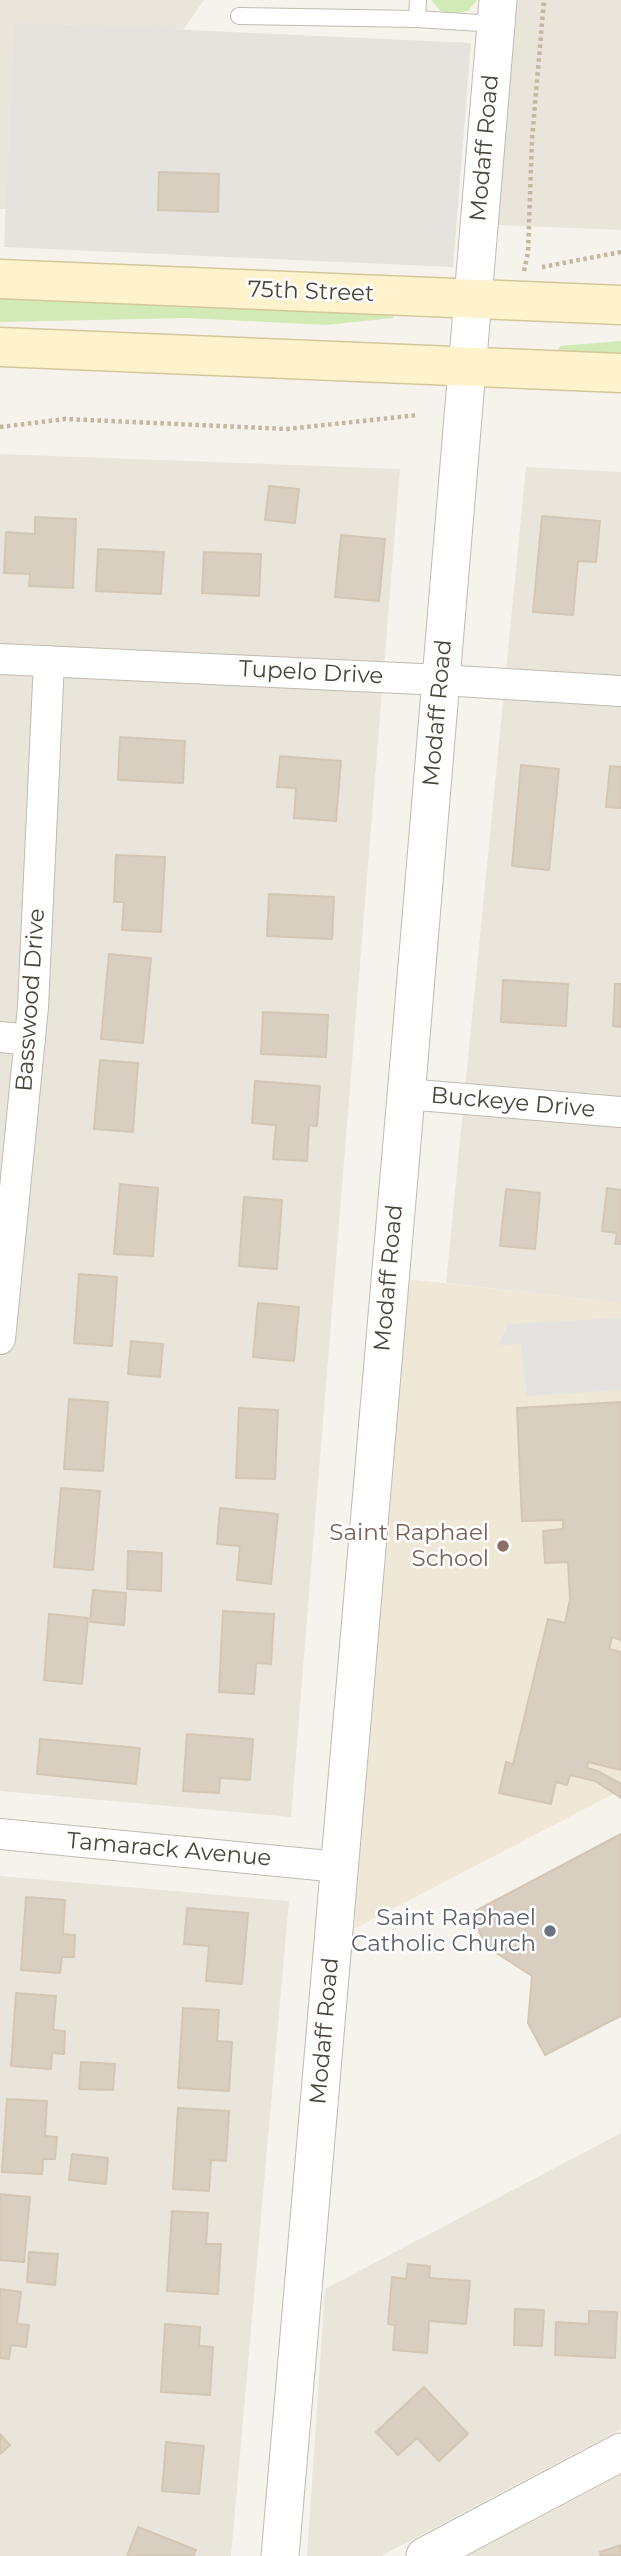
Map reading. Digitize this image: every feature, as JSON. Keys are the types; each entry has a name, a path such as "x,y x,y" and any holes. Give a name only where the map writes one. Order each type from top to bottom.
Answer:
{"main road":[{"name":"75th Street","path":"0,279 621,305"},
{"path":"0,347 621,373"}],"street":[{"name":"Modaff Road","path":"280,2556 497,12"},
{"name":"Tupelo Drive","path":"0,659 621,691"},
{"name":"Basswood Drive","path":"0,1339 30,1040 49,661"},
{"path":"0,1037 30,1040"},
{"name":"Buckeye Drive","path":"406,1094 621,1112"},
{"name":"Tamarack Avenue","path":"0,1834 339,1867"},
{"path":"425,2556 621,2452"}],"lane":[{"path":"417,19 418,0"},
{"path":"239,16 417,19 497,12"}],"path":[{"path":"544,0 532,139 528,253 524,270 621,252"},
{"path":"0,427 65,419 287,429 418,415"}],"shaded area":[{"path":"0,0 204,0 183,30 14,22 6,209 0,209"},
{"path":"516,0 621,0 621,230 498,225"},
{"path":"14,22 471,43 453,267 4,247"},
{"path":"0,454 400,469 291,1817 0,1791"},
{"path":"526,467 621,472 621,1303 446,1283"},
{"name":"Saint Raphael School","path":"406,1279 621,1303 621,1790 354,1929"},
{"path":"621,1318 621,1390 527,1396 521,1344 499,1345 508,1324"},
{"path":"0,1876 289,1901 231,2556 0,2556"},
{"path":"621,2133 621,2429 381,2556 307,2556 325,2289"},
{"path":"621,2474 621,2556 467,2556"}],"green space":[{"path":"431,0 477,0 468,11 449,14 441,11"},
{"path":"0,295 397,313 393,318 326,325 187,318 0,322"},
{"path":"621,341 621,357 556,354 560,346"}],"building":[{"path":"159,172 219,174 218,212 158,210"},
{"path":"269,486 299,489 295,523 265,520"},
{"path":"542,516 600,521 596,562 578,561 573,615 533,612"},
{"path":"35,517 76,519 73,588 29,586 30,574 4,573 6,532 35,534"},
{"path":"341,535 385,539 379,601 335,597"},
{"path":"98,549 164,552 161,594 96,591"},
{"path":"204,552 261,554 259,596 202,593"},
{"path":"120,737 185,741 183,783 118,780"},
{"path":"280,756 341,761 336,821 294,818 296,788 277,787"},
{"path":"521,765 559,769 549,870 512,866"},
{"path":"610,766 621,767 621,808 606,807"},
{"path":"116,855 165,857 161,932 122,930 124,902 114,902"},
{"path":"269,894 334,897 332,939 267,936"},
{"path":"109,954 151,958 143,1043 101,1039"},
{"path":"503,980 568,984 566,1026 501,1022"},
{"path":"615,984 621,984 621,1027 613,1026"},
{"path":"263,1012 328,1015 326,1057 261,1054"},
{"path":"100,1060 138,1063 133,1132 94,1129"},
{"path":"255,1081 320,1086 317,1126 309,1125 307,1161 273,1159 276,1125 252,1123"},
{"path":"120,1184 158,1188 153,1256 114,1254"},
{"path":"607,1188 621,1190 621,1244 615,1244 617,1233 602,1231"},
{"path":"506,1189 540,1193 535,1249 500,1246"},
{"path":"244,1197 282,1200 277,1269 239,1266"},
{"path":"79,1274 117,1277 112,1346 74,1343"},
{"path":"258,1303 299,1307 294,1361 253,1357"},
{"path":"131,1341 163,1344 160,1377 128,1374"},
{"path":"69,1399 108,1402 103,1471 64,1469"},
{"path":"621,1402 621,1640 612,1637 609,1649 621,1652 621,1770 588,1762 587,1768 621,1784 621,1798 595,1781 570,1775 567,1785 556,1782 551,1804 499,1793 506,1762 513,1764 548,1619 565,1623 570,1599 568,1562 545,1563 543,1531 563,1529 563,1520 522,1521 517,1408"},
{"path":"239,1408 278,1410 275,1479 236,1478"},
{"path":"61,1488 100,1491 93,1570 54,1567"},
{"path":"220,1508 278,1514 271,1584 237,1580 240,1546 217,1544"},
{"path":"128,1551 162,1553 161,1591 127,1589"},
{"path":"93,1590 126,1593 124,1625 90,1622"},
{"path":"223,1611 274,1614 271,1664 256,1663 254,1694 219,1692"},
{"path":"49,1614 88,1618 82,1684 44,1680"},
{"path":"187,1734 253,1739 250,1780 220,1778 219,1793 183,1791"},
{"path":"40,1739 140,1748 136,1784 37,1774"},
{"name":"Saint Raphael Catholic Church","path":"621,1834 621,2016 545,2055 528,2023 532,1976 487,1947 470,1914"},
{"path":"26,1897 65,1900 63,1934 75,1935 74,1957 62,1957 60,1973 21,1970"},
{"path":"187,1908 248,1913 242,1984 206,1981 209,1946 184,1944"},
{"path":"16,1993 56,1996 53,2030 65,2031 64,2054 52,2053 51,2069 11,2066"},
{"path":"183,2008 219,2010 217,2041 232,2042 229,2091 178,2088"},
{"path":"81,2062 115,2064 113,2090 79,2089"},
{"path":"7,2099 47,2101 45,2136 57,2137 55,2159 43,2159 42,2174 2,2172"},
{"path":"178,2108 229,2111 226,2161 211,2160 209,2191 173,2189"},
{"path":"72,2154 108,2158 106,2184 69,2180"},
{"path":"0,2194 30,2197 24,2262 0,2260"},
{"path":"172,2211 208,2213 206,2244 221,2244 218,2294 167,2291"},
{"path":"29,2252 58,2254 55,2285 27,2282"},
{"path":"408,2264 430,2266 429,2278 470,2281 466,2324 429,2321 427,2353 393,2350 395,2325 388,2324 392,2277 406,2279"},
{"path":"0,2289 21,2292 17,2324 29,2325 26,2347 11,2345 9,2359 0,2358"},
{"path":"515,2309 544,2310 542,2346 514,2345"},
{"path":"589,2311 617,2312 615,2358 555,2355 556,2322 589,2324"},
{"path":"165,2324 200,2327 199,2346 213,2347 210,2395 161,2392"},
{"path":"424,2387 468,2434 439,2461 417,2438 398,2455 376,2432"},
{"path":"0,2434 10,2445 0,2454"},
{"path":"166,2442 204,2446 199,2494 162,2491"},
{"path":"138,2527 196,2550 193,2556 127,2556"},
{"path":"621,2545 621,2556 601,2556 600,2552"}],"place":[{"name":"Saint Raphael School","path":"503,1546"},
{"name":"Saint Raphael Catholic Church","path":"550,1931"}]}
